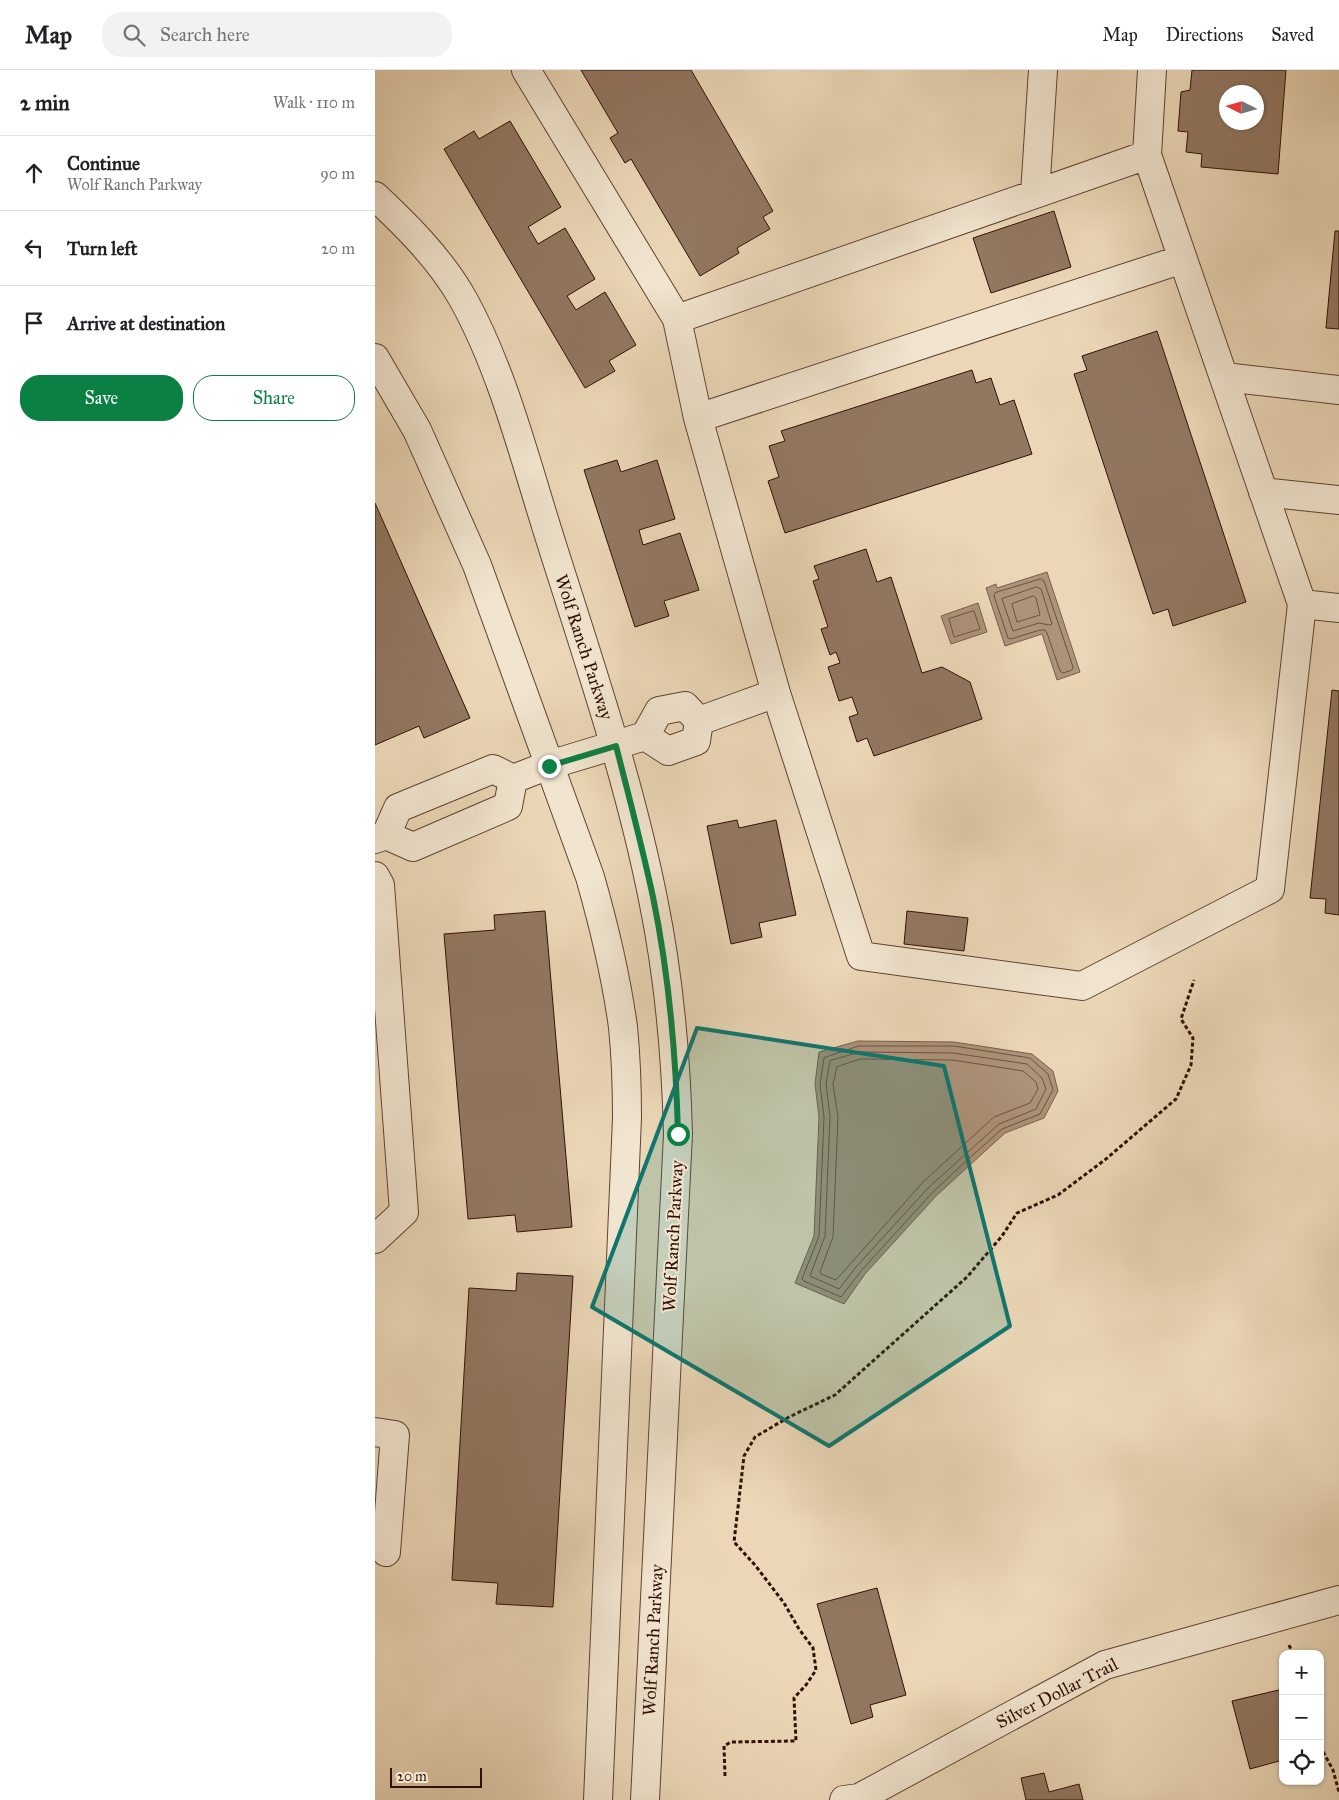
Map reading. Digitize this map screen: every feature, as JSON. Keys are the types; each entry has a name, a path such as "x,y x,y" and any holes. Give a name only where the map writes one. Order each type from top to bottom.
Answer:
{"street":[{"path":"526,70 677,319 697,418 775,693 861,956 1082,986 1270,889 1302,604 1147,155 1152,70"},
{"path":"1035,194 1043,70"},
{"path":"677,319 1147,155"},
{"name":"Wolf Ranch Parkway","path":"375,196 409,228 447,274 462,298 480,334 501,385 616,746 653,898 661,944 675,1050 677,1109 676,1173 645,1800"},
{"path":"697,418 1183,259"},
{"path":"375,358 417,430 477,565 590,877 603,924 620,1010 627,1075 627,1128 598,1800"},
{"path":"1224,377 1339,390"},
{"path":"1263,492 1339,500"},
{"path":"1302,604 1339,608"},
{"path":"513,779 508,806 413,847 380,837 397,808 493,769 513,779 645,736 659,711 685,706 699,721 775,693"},
{"path":"375,1239 404,1212 383,1056 377,882"},
{"path":"375,1432 395,1436 386,1552"},
{"name":"Silver Dollar Trail","path":"854,1799 1105,1665 1339,1600"}],"path":[{"path":"725,1776 724,1746 731,1742 796,1741 794,1698 816,1670 813,1648 755,1565 734,1542 744,1456 755,1437 789,1417 835,1395 967,1276 1002,1236 1017,1213 1058,1194 1106,1159 1176,1099 1191,1065 1193,1038 1181,1019 1194,980"},
{"path":"1289,1644 1291,1650"},
{"path":"1324,1753 1333,1770 1339,1792"}],"highlighted area":[{"path":"697,1028 944,1066 1010,1326 829,1446 592,1307"}],"water":[{"path":"1047,572 1080,672 1057,680 1042,634 1005,646 986,588 996,584 997,588"},
{"path":"978,603 987,632 951,644 941,616"},
{"path":"858,1041 954,1042 1032,1054 1053,1071 1058,1091 1044,1118 1005,1133 936,1196 865,1274 844,1304 795,1283 814,1236 819,1117 815,1084 819,1052"}],"building":[{"path":"581,70 691,70 773,211 763,217 770,229 737,248 739,253 700,276 631,159 625,163 610,138 618,133"},
{"path":"1192,70 1286,70 1278,174 1201,167 1202,154 1186,152 1188,132 1178,131 1181,92 1190,90"},
{"path":"510,121 561,207 528,227 538,244 565,228 595,279 567,296 576,310 605,292 636,345 609,361 615,371 585,388 444,149 474,131 479,139"},
{"path":"1054,211 1071,267 991,293 973,238"},
{"path":"1335,231 1339,231 1339,329 1326,328"},
{"path":"1157,331 1246,602 1173,626 1168,609 1153,614 1074,374 1087,370 1082,356"},
{"path":"972,370 976,383 991,378 1000,405 1014,400 1032,454 785,533 768,481 779,477 769,446 785,441 781,431"},
{"path":"617,460 621,472 657,460 675,519 639,530 643,545 680,533 699,590 664,601 669,616 635,627 584,470"},
{"path":"375,503 470,718 424,738 419,726 375,745"},
{"path":"866,549 877,582 891,577 922,673 942,667 970,682 982,719 874,756 867,738 857,742 849,717 858,714 852,697 839,701 828,667 840,663 836,652 830,655 821,629 828,627 813,581 819,579 814,566"},
{"path":"1332,690 1339,691 1339,915 1325,913 1326,899 1310,898"},
{"path":"737,820 739,828 776,820 796,915 759,923 762,937 731,944 707,826"},
{"path":"545,911 572,1227 517,1232 515,1215 468,1219 444,934 495,930 494,915"},
{"path":"907,911 968,918 964,951 904,944"},
{"path":"517,1273 573,1276 553,1607 496,1604 498,1583 452,1580 469,1288 516,1291"},
{"path":"877,1588 906,1695 870,1705 873,1717 851,1724 817,1604"},
{"path":"1279,1690 1279,1761 1250,1769 1232,1701"},
{"path":"1044,1773 1049,1792 1079,1784 1083,1800 1026,1800 1021,1778"}],"route":[{"path":"549,766 616,746 653,898 661,944 675,1050 678,1134"}]}
